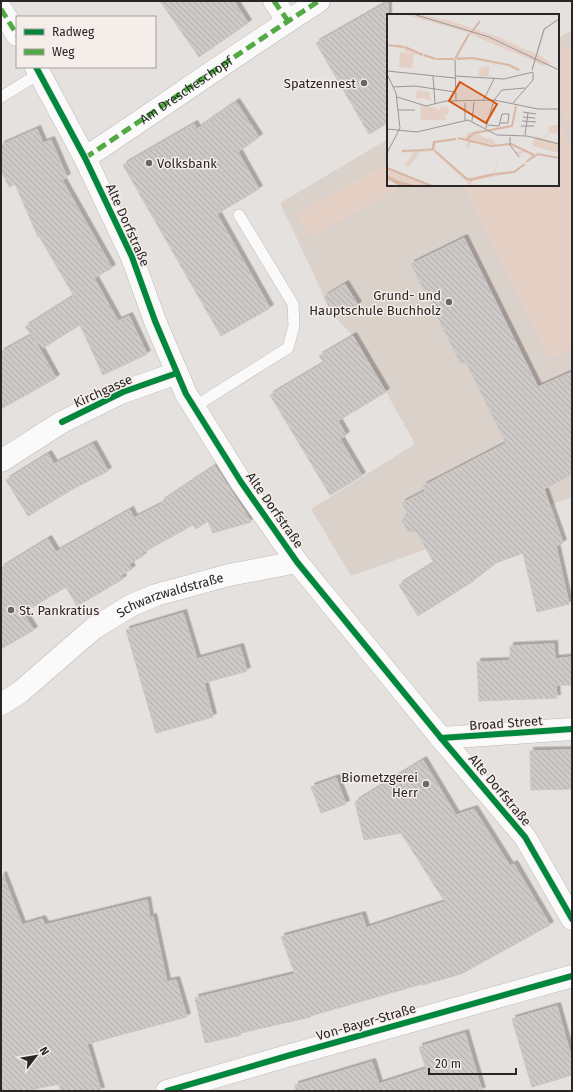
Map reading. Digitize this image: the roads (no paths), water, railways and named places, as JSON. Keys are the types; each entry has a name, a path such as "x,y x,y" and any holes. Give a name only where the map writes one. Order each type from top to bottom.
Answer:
{"street":[{"path":"274,1 288,21"},
{"name":"Am Drescheschopf","path":"85,158 319,1"},
{"path":"1,9 16,33"},
{"name":"Alte Dorfstraße","path":"38,70 85,158 132,257 155,321 186,394 241,482 297,562 441,738 525,837 572,918"},
{"name":"Kirchgasse","path":"1,461 62,422 123,392 176,372"},
{"name":"Schwarzwaldstraße","path":"1,704 19,693 94,628 132,605 156,595 229,575 297,562"},
{"name":"Broad Street","path":"441,738 572,729"},
{"name":"Von-Bayer-Straße","path":"167,1091 572,976"}],"lane":[{"path":"1,97 38,70"},
{"path":"194,407 288,348 294,326 292,304 239,215"}],"place":[{"name":"Spatzennest","path":"364,83"},
{"name":"Volksbank","path":"149,163"},
{"name":"Grund- und Hauptschule Buchholz","path":"449,302"},
{"name":"St. Pankratius","path":"11,610"},
{"name":"Biometzgerei Herr","path":"426,784"}]}
